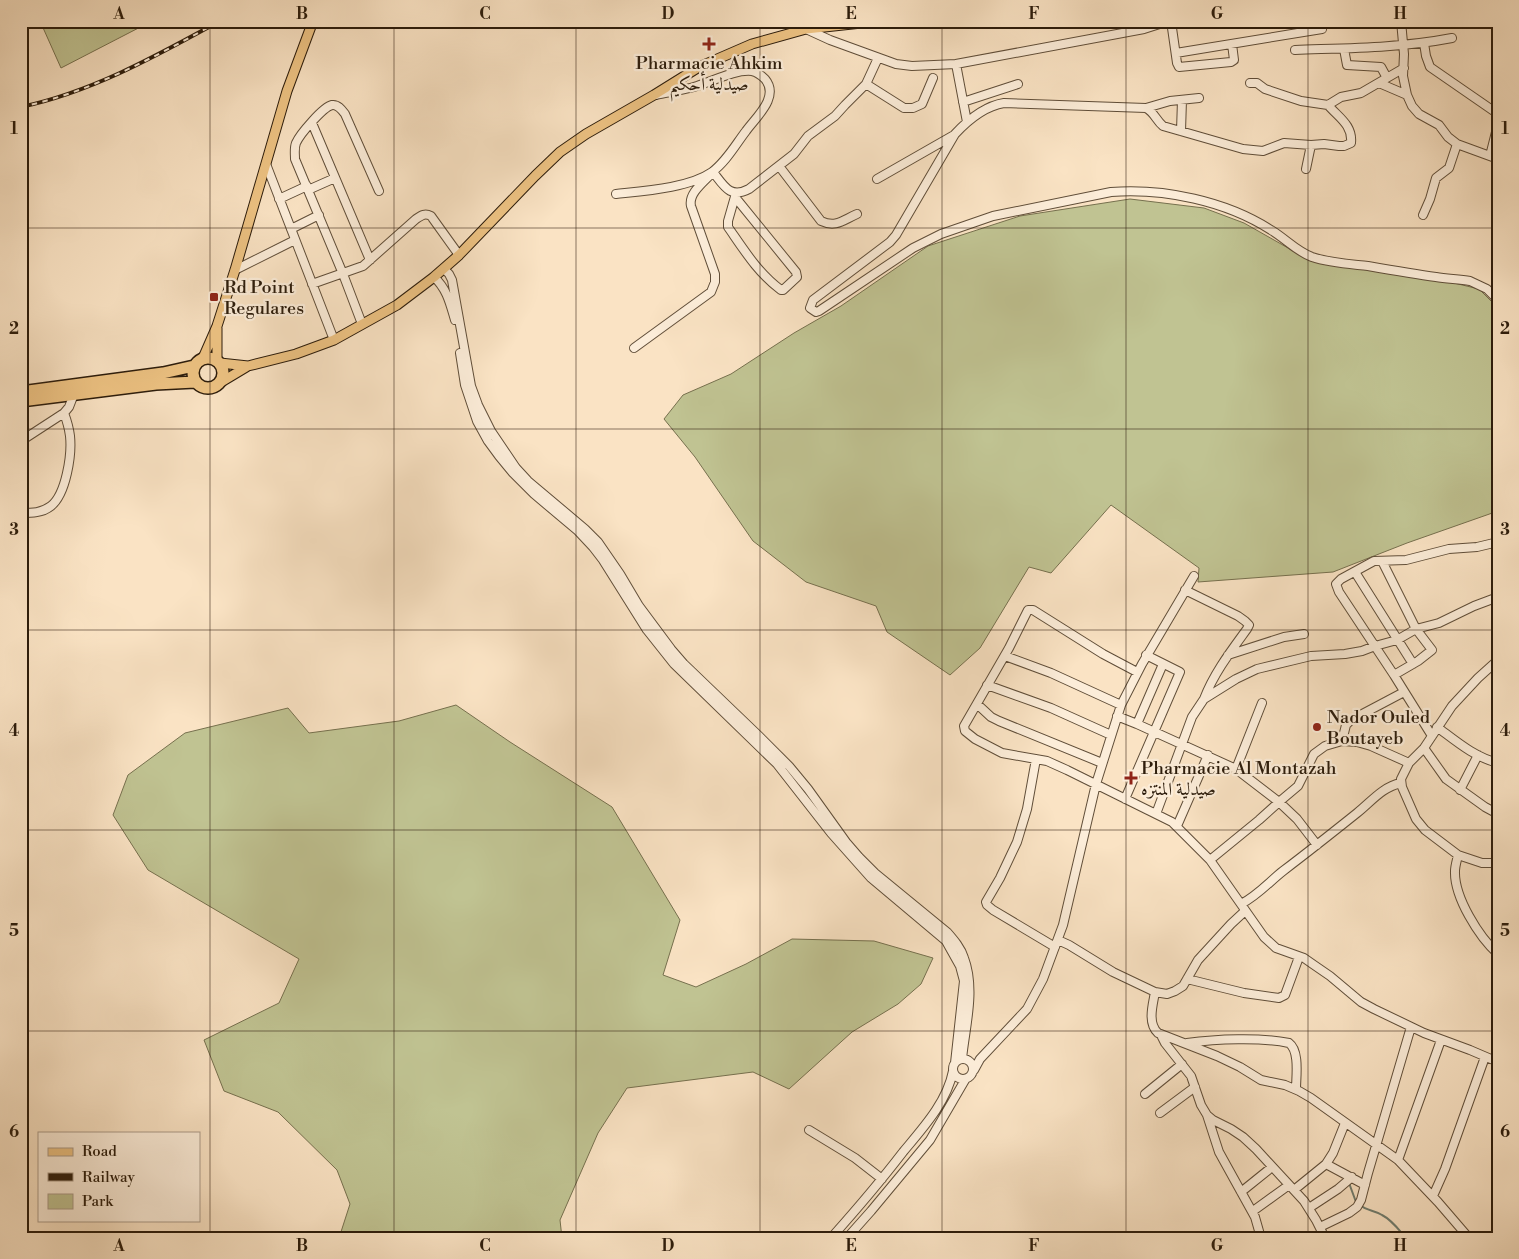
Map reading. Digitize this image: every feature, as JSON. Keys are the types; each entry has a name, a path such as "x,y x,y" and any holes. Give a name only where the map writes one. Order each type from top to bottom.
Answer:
{"highway":[{"path":"21,401 156,384 195,382 204,388 209,388 218,384 223,374 219,362 208,357 198,361 192,371 195,382"},
{"path":"21,392 163,373 194,366"}],"main road":[{"path":"203,358 217,326 287,91 313,21"},
{"path":"218,384 248,366 296,354 334,340 398,305 459,255 560,152 586,134 699,67 725,54 752,44 806,28 880,21"},
{"path":"217,326 219,362 248,366"}],"street":[{"path":"806,28 830,40 878,58 896,64 912,66 956,64 1144,29 1170,21 1179,67 1231,62 1234,60 1232,44"},
{"path":"1401,21 1403,76 1407,95 1415,110 1440,125 1448,137 1457,144 1498,159"},
{"path":"1176,53 1322,29"},
{"path":"1295,50 1403,46 1452,38"},
{"path":"1424,43 1428,65 1498,114"},
{"path":"1344,49 1347,65 1381,67 1387,78"},
{"path":"735,195 749,189 779,166 794,154 808,136 835,116 866,84 878,58"},
{"path":"956,64 967,122"},
{"path":"1328,105 1340,97 1361,93 1404,68"},
{"path":"634,348 711,292 715,282 715,274 690,201 692,194 726,158 763,110 770,91 768,82 762,76 756,72 742,71 695,86 654,95"},
{"path":"866,84 904,108 913,108 922,104 933,78"},
{"path":"1146,108 1153,113 1158,122 1163,126 1243,149 1264,150 1284,143 1344,146 1351,144 1348,127 1328,105 1301,101 1250,83"},
{"path":"1379,83 1407,95"},
{"path":"963,102 1018,84"},
{"path":"1199,98 1146,108 1004,103 989,108 967,122 955,134 896,235 812,300 810,308 816,312 819,311 913,248 941,234 993,216 1111,192 1126,191 1177,195 1209,203 1242,215 1272,230 1295,248 1309,256 1470,281 1487,289 1498,300"},
{"path":"1181,131 1182,100"},
{"path":"362,324 295,159 295,146 299,138 332,105 340,108 345,114 379,192"},
{"path":"312,123 370,260"},
{"path":"1490,156 1498,124"},
{"path":"877,179 955,134"},
{"path":"1423,215 1436,178 1449,168 1457,144"},
{"path":"1306,169 1311,145"},
{"path":"266,164 334,340"},
{"path":"779,166 821,221 834,224 857,214"},
{"path":"616,194 657,189 684,183 713,172"},
{"path":"713,172 726,189 735,195 796,272 797,277 783,290 768,280 755,266 728,227 735,195"},
{"path":"279,199 336,178"},
{"path":"312,284 363,266 416,219 427,214 431,216 459,255"},
{"path":"290,229 319,216"},
{"path":"235,270 295,240"},
{"path":"444,269 452,280 451,294 471,386 491,431 516,468 598,542 639,606 678,656 789,766 859,857 875,873 947,932 956,942 964,957 969,983 968,1017 959,1063 959,1079 965,1080"},
{"path":"434,277 451,294"},
{"path":"21,441 64,413 72,402 74,394"},
{"path":"21,513 45,510 59,498 64,485 70,445 68,425 64,413"},
{"path":"1432,736 1337,587 1338,581 1370,563 1406,560 1448,549 1476,547 1498,542"},
{"path":"1382,561 1416,629 1432,650 1394,675"},
{"path":"1355,572 1413,664"},
{"path":"847,1238 930,1140 965,1080 971,1076 980,1059 1015,1023 1033,1000 1046,974 1056,944 1096,784 1121,705 1146,655 1194,576"},
{"path":"1156,814 1194,712 1204,699 1213,678 1247,629 1248,623 1185,590"},
{"path":"1204,699 1236,679 1257,669 1311,656 1354,653 1398,640 1416,629 1439,623 1498,597"},
{"path":"1137,672 1103,654 1041,614 1031,610 1026,612 1005,656 964,726 966,733 1002,753 1036,759 1056,765 1177,826 1210,860 1270,944 1299,957 1330,976 1361,1002 1411,1027 1498,1062"},
{"path":"1228,655 1284,637 1304,634"},
{"path":"1125,800 1180,672 1146,655"},
{"path":"1005,656 1052,673 1121,705"},
{"path":"1498,660 1462,694 1424,748 1409,763 1401,779 1420,826 1458,855 1482,862 1498,863"},
{"path":"1136,724 1163,664"},
{"path":"987,685 1050,708 1111,735"},
{"path":"1342,741 1346,725 1351,720 1404,692"},
{"path":"1236,769 1262,703"},
{"path":"977,704 998,721 1102,763"},
{"path":"1117,716 1236,769 1279,802 1297,819 1317,845"},
{"path":"1437,728 1463,747 1498,763"},
{"path":"1210,860 1298,786 1308,762 1319,749 1342,741 1351,741 1361,743 1409,763"},
{"path":"1424,748 1446,779 1485,808 1498,814"},
{"path":"1177,826 1208,755"},
{"path":"1460,790 1478,755"},
{"path":"1036,759 1027,809 1020,834 1004,870 986,900 986,903 993,910 1056,944 1069,945 1114,972 1160,994 1172,992 1182,986 1198,960 1231,924 1246,911"},
{"path":"1241,904 1258,893 1373,798 1387,788 1401,783"},
{"path":"1458,855 1455,872 1464,906 1483,939 1498,954"},
{"path":"1187,979 1252,994 1279,998 1286,994 1299,957"},
{"path":"1155,992 1152,1025 1191,1076 1201,1105 1207,1115 1219,1152 1253,1211 1261,1238"},
{"path":"1320,1227 1349,1213 1357,1207 1361,1200 1411,1027"},
{"path":"1161,1035 1226,1060 1261,1080 1296,1089 1398,1160 1433,1196 1469,1238"},
{"path":"1185,1043 1211,1040 1289,1043 1295,1052 1296,1089"},
{"path":"1398,1160 1441,1040"},
{"path":"831,1238 921,1131 943,1100 959,1063 987,1051"},
{"path":"1433,1196 1445,1169 1485,1057"},
{"path":"959,1063 971,1063 974,1070"},
{"path":"1145,1094 1182,1064"},
{"path":"1160,1113 1195,1087"},
{"path":"1207,1115 1243,1137 1292,1187 1309,1208 1325,1238"},
{"path":"1253,1211 1326,1164 1333,1153 1345,1123"},
{"path":"809,1130 855,1158 882,1179"},
{"path":"1326,1164 1365,1185"},
{"path":"1241,1192 1272,1167"},
{"path":"1309,1208 1338,1189 1352,1177"},
{"path":"1458,1238 1463,1230"}],"green space":[{"path":"40,21 152,21 61,68"},
{"path":"1130,199 1204,208 1244,223 1311,261 1425,276 1479,289 1498,308 1498,511 1407,543 1333,572 1198,582 1199,568 1111,505 1051,573 1029,567 980,648 950,675 887,632 876,606 806,582 753,541 695,457 664,419 683,395 731,374 794,333 841,306 928,246 1020,216"},
{"path":"456,705 612,807 680,920 663,975 696,987 746,964 792,939 874,941 933,958 921,984 898,1004 852,1032 789,1089 753,1072 627,1088 598,1133 560,1220 562,1238 339,1238 350,1204 337,1170 278,1112 224,1091 204,1040 279,1003 299,959 148,870 113,815 128,775 185,733 288,708 309,733 399,721"}],"waterway":[{"path":"1349,1183 1356,1202"},
{"path":"1360,1205 1386,1217 1406,1238"}],"railway":[{"path":"21,107 73,92 123,72 220,21"}],"place":[{"name":"Pharmacie Ahkim صيدلية أحكيم","path":"709,44"},
{"name":"Rd Point Regulares","path":"214,297"},
{"name":"Nador Ouled Boutayeb","path":"1317,727"},
{"name":"Pharmacie Al Montazah صيدلية المنتزه","path":"1131,778"}]}
